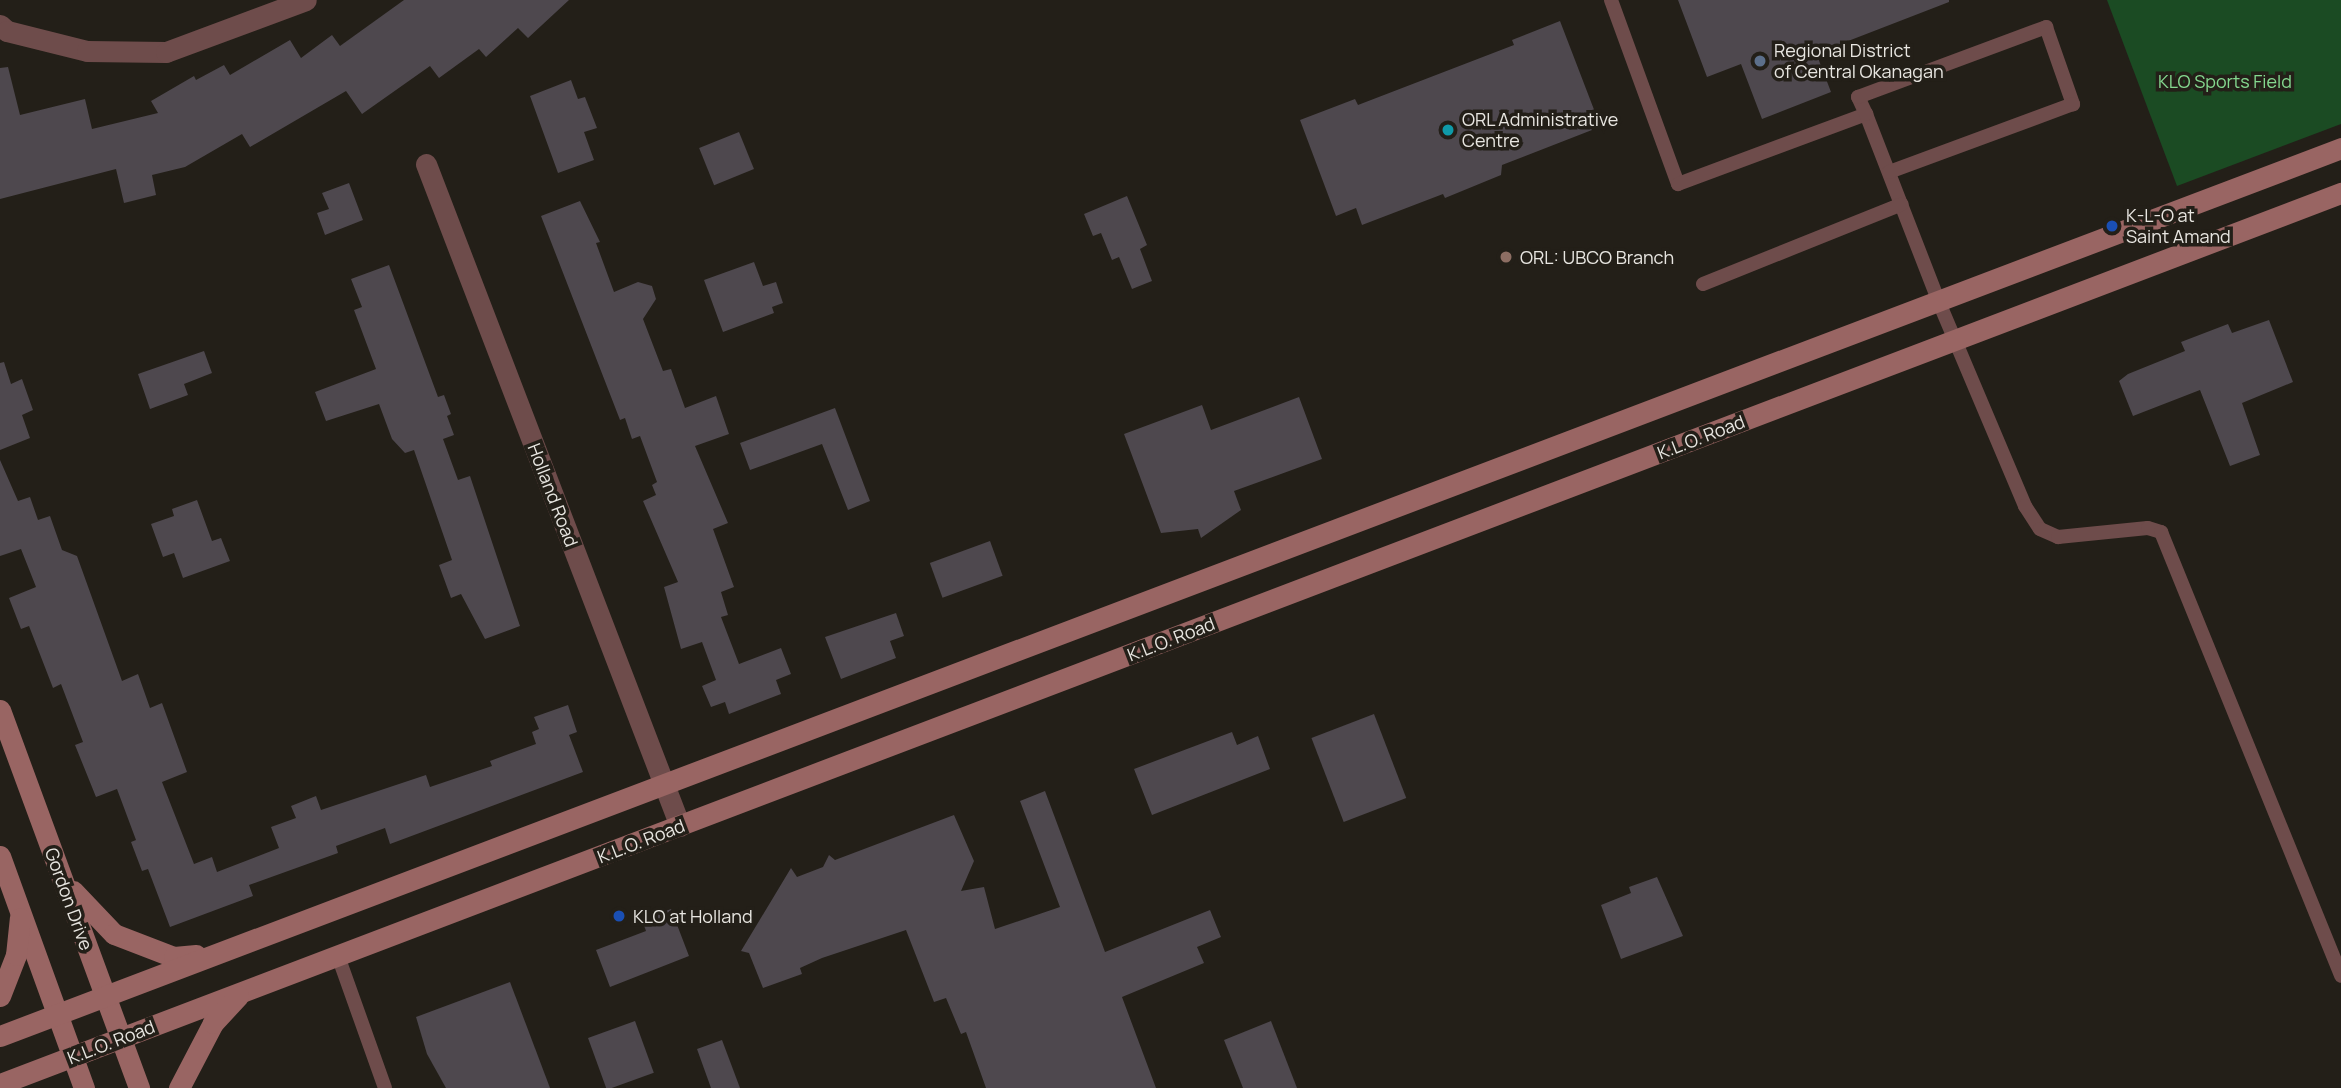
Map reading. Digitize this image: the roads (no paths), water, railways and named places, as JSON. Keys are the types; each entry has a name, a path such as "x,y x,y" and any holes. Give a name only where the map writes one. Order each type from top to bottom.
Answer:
{"main road":[{"path":"0,1036 2341,148"},
{"name":"K.L.O. Road","path":"0,1084 2341,193"},
{"name":"Gordon Drive","path":"0,710 139,1088"},
{"path":"0,856 84,1088"},
{"path":"60,874 93,916 114,934 145,950 174,957 222,952"},
{"path":"0,996 16,955 20,912"},
{"path":"179,1088 214,1023 240,993"}],"street":[{"path":"2,31 87,51 166,52 306,0"},
{"name":"Holland Road","path":"426,164 680,826"}],"lane":[{"path":"1611,0 1678,184 1866,114"},
{"path":"1889,172 2073,104 2046,27 1858,96 1938,300 2025,506 2040,528 2058,537 2148,528 2161,532 2341,976"},
{"path":"1703,285 1902,204"},
{"path":"338,956 386,1088"}],"place":[{"name":"Regional District of Central Okanagan","path":"1760,61"},
{"name":"ORL Administrative Centre","path":"1448,130"},
{"name":"K-L-O at Saint Amand","path":"2112,226"},
{"name":"ORL: UBCO Branch","path":"1506,257"},
{"name":"KLO at Holland","path":"619,916"}],"park label":[{"name":"KLO Sports Field","path":"2225,81"}]}
